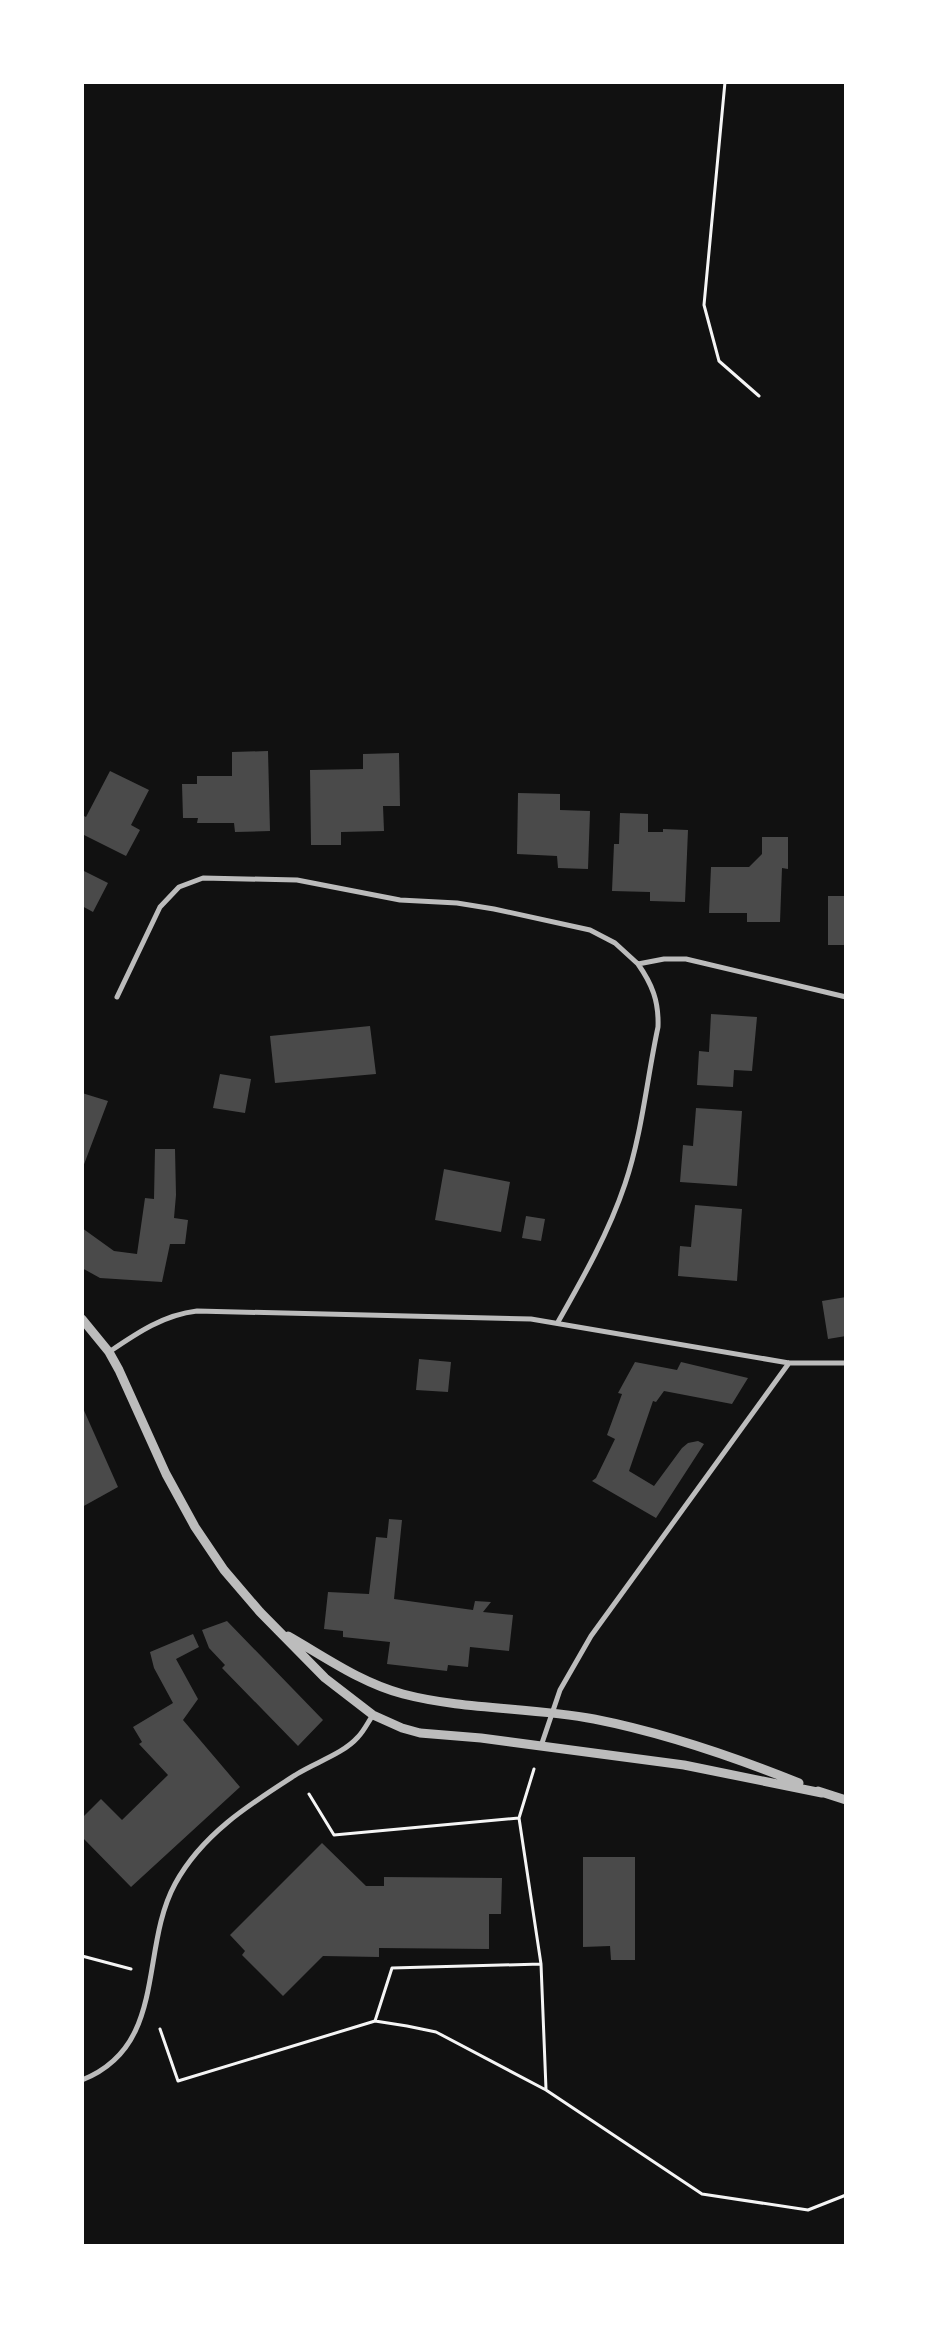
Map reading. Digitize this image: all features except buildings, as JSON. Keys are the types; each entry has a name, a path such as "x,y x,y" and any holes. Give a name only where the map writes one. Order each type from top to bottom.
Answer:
{"street":[{"path":"117,997 160,907 179,887 204,878 297,880 400,900 457,903 590,930 615,943 638,964 655,993 659,1008 658,1027 626,1183 607,1228 558,1322"},
{"path":"638,964 664,958 686,959 846,997"},
{"path":"109,1352 161,1319 180,1313 197,1311 499,1317 558,1322 789,1364 846,1363"},
{"path":"82,1319 109,1352 166,1474 195,1527 224,1570 279,1631 335,1688 374,1715 402,1728 420,1733 541,1746 710,1769 846,1800"},
{"path":"541,1746 560,1690 591,1636 789,1364"},
{"path":"279,1631 356,1675 403,1694 552,1712 614,1724 699,1745 738,1758 822,1793"},
{"path":"82,2080 104,2069 127,2046 140,2023 148,1993 160,1922 166,1903 185,1866 199,1849 228,1821 298,1774 348,1746 359,1737 374,1715"}],"path":[{"path":"725,82 704,304 718,361 758,396"},
{"path":"541,1746 519,1818 541,1964 546,2090"},
{"path":"298,1774 334,1835 519,1818"},
{"path":"82,1956 120,1967 151,1971"},
{"path":"375,2021 392,1968 541,1964"},
{"path":"148,1993 178,2080 375,2021 436,2032 546,2090 702,2194 808,2210 846,2195"}]}
